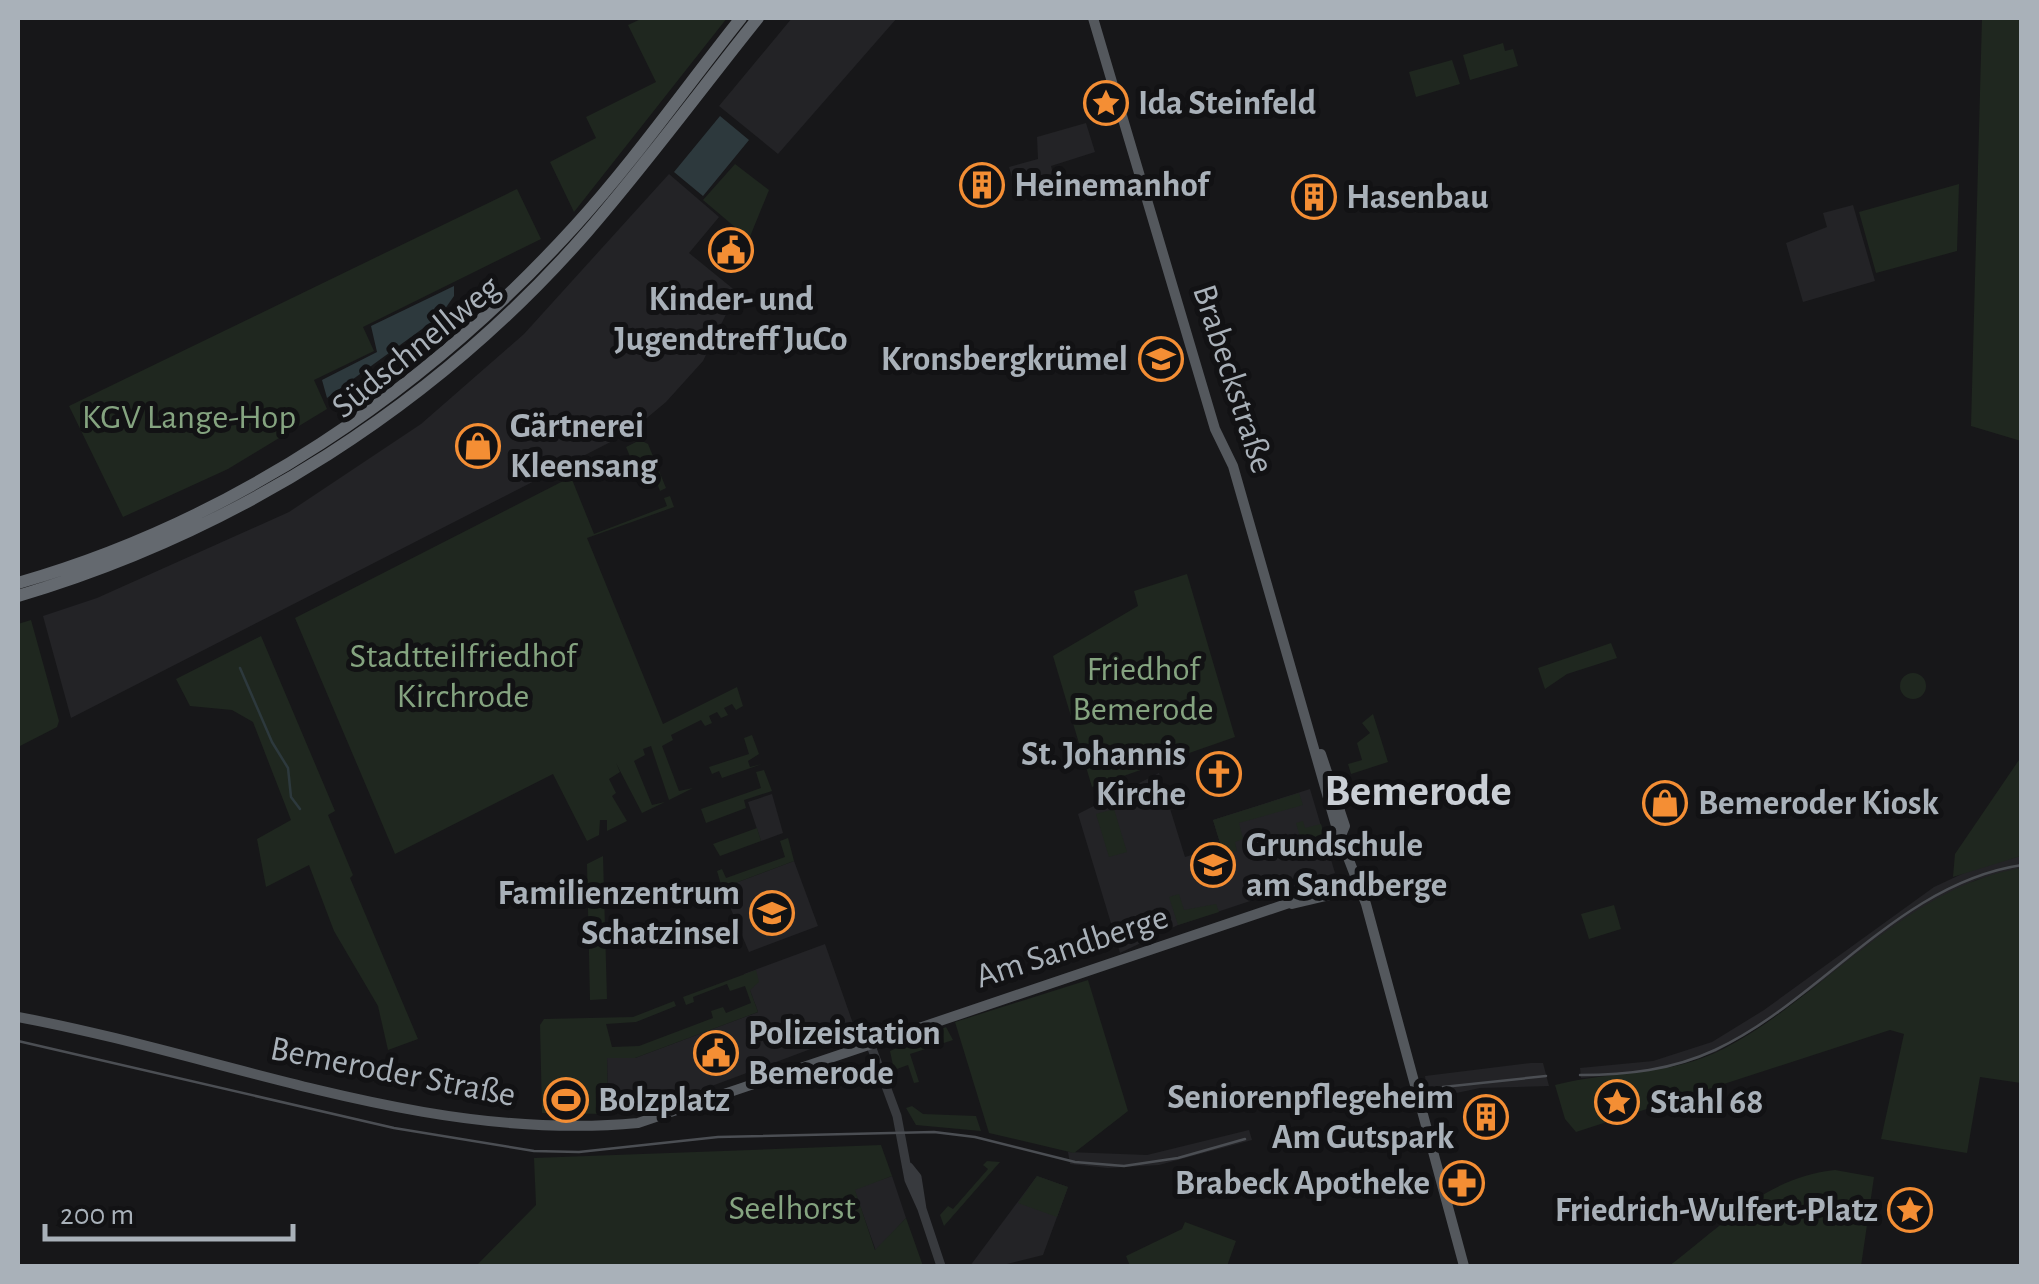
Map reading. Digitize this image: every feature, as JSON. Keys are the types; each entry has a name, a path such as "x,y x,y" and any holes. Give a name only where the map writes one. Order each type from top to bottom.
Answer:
{"highway":[{"name":"Südschnellweg","path":"582,228 741,18"},
{"name":"Südschnellweg","path":"18,596 42,583 212,521 339,448 458,360 582,228 758,18"},
{"name":"Südschnellweg","path":"18,583 42,583"}],"main road":[{"name":"Brabeckstraße","path":"1096,22 1359,884 1464,1266"},
{"name":"Am Sandberge","path":"870,1043 1359,884"},
{"name":"Bemeroder Straße","path":"18,1017 429,1114 534,1128 659,1119 870,1043"}],"street":[{"path":"870,1043 897,1116 909,1180 941,1266"}],"shaded area":[{"path":"792,18 897,18 778,154 719,106"},
{"path":"720,116 749,140 703,196 674,172"},
{"path":"1086,123 1095,152 1051,166 1057,189 1019,200 1009,167 1038,159 1037,137"},
{"path":"669,174 719,217 689,253 737,292 703,361 666,402 630,432 71,718 43,616 97,598 289,512 421,424 524,334"},
{"path":"1853,205 1875,281 1803,302 1786,243 1827,227 1823,213"},
{"path":"454,286 454,296 440,316 327,398 322,380 377,352 371,326"},
{"name":"Grundschule am Sandberge","path":"1159,773 1185,857 1221,846 1213,820 1310,789 1335,873 1178,925 1120,953 1078,814"},
{"path":"772,794 783,833 761,841 748,802"},
{"path":"2021,856 2021,868 1976,880 1931,903 1760,1026 1716,1052 1655,1072 1581,1078 1580,1068 1653,1061 1712,1042 1764,1010 1934,887 1979,866"},
{"name":"Familienzentrum Schatzinsel","path":"794,861 818,926 749,952 722,888"},
{"path":"825,944 856,1032 650,1109 608,1114 607,1057 635,1058 758,1012 744,974"},
{"path":"1543,1063 1549,1086 1480,1088 1428,1099 1425,1076"},
{"path":"1249,1130 1252,1140 1159,1165 1108,1168 1070,1164 1068,1152 1147,1155"},
{"path":"892,1176 906,1218 876,1251 854,1189"},
{"path":"1037,1176 1068,1187 1043,1255 999,1266 970,1266"}],"green space":[{"path":"643,18 727,18 574,212 550,162 596,138 586,117 656,82 628,25"},
{"path":"1982,18 2021,18 2021,441 1971,426"},
{"path":"1503,43 1505,51 1513,49 1518,66 1470,80 1463,55"},
{"path":"1452,60 1460,84 1416,97 1409,72"},
{"path":"735,164 769,190 749,239 703,200"},
{"path":"1959,184 1957,251 1876,273 1859,212"},
{"name":"KGV Lange-Hop","path":"517,189 541,239 363,327 374,351 314,380 327,409 228,469 123,517 69,406"},
{"path":"640,440 648,444 666,488 660,491 648,460 634,466 626,447"},
{"name":"Stadtteilfriedhof Kirchrode","path":"571,477 594,534 667,506 664,498 670,496 674,507 587,538 663,724 737,687 743,706 736,710 732,704 724,708 728,715 721,718 717,712 709,716 712,723 705,726 701,720 671,735 673,740 662,746 679,791 693,788 669,800 651,746 643,749 645,755 634,761 652,805 665,802 642,813 616,763 620,772 609,779 616,793 612,796 627,821 607,831 607,820 600,820 599,835 587,841 553,774 395,854 295,618"},
{"name":"Friedhof Bemerode","path":"1187,574 1235,737 1092,787 1053,656 1138,606 1134,591"},
{"path":"31,620 59,721 57,727 18,747 18,624"},
{"path":"261,636 335,811 328,815 353,875 350,878 418,1039 388,1050 378,1006 334,931 309,865 266,887 257,839 291,820 253,722 232,710 190,706 176,679"},
{"path":"1611,643 1617,658 1567,674 1545,689 1538,668"},
{"path":"1913,673 1922,677 1926,686 1922,695 1913,699 1904,695 1900,686 1904,677"},
{"path":"1373,714 1388,762 1351,774 1348,764 1362,760 1357,743 1370,733 1362,723"},
{"path":"752,735 759,754 748,761 750,767 762,764 722,778 719,771 712,774 709,767 749,754 744,738"},
{"path":"2021,757 2021,856 1953,877 1955,854"},
{"path":"764,770 772,791 744,800 746,808 706,823 701,809 761,788 756,772"},
{"path":"1299,793 1303,805 1239,823 1243,839 1235,842 1237,851 1218,856 1216,848 1221,846 1213,820"},
{"path":"1114,809 1127,852 1109,857 1096,814"},
{"path":"1303,821 1305,828 1321,824 1328,848 1304,856 1302,852 1313,848 1310,838 1301,840 1296,823"},
{"path":"757,828 761,841 720,856 713,844"},
{"path":"788,838 794,861 722,888 717,871 722,869 726,878 785,857 780,841"},
{"path":"603,856 607,999 590,1000 587,864"},
{"path":"2021,868 2021,1083 1980,1077 1967,1153 1881,1139 1904,1034 1890,1030 1576,1132 1565,1119 1555,1085 1683,1064 1725,1048 1762,1026 1867,946 1940,897 1979,879"},
{"path":"1179,894 1184,910 1216,904 1219,912 1178,925 1169,897"},
{"path":"1614,905 1621,929 1589,939 1581,914"},
{"path":"756,970 759,982 750,990 758,1012 635,1058 607,1058 608,1114 542,1113 540,1025 544,1019 633,1017 674,1001 676,1006 636,1022 606,1024 612,1047 639,1046 713,1018 711,1011 723,1007 726,1013 751,1003 745,986 730,991 727,984 693,997 694,1002 686,1005 683,997"},
{"path":"1088,980 1128,1111 1074,1153 989,1133 955,1022"},
{"path":"946,1027 953,1040 910,1054 919,1082 914,1083 908,1065 894,1070 890,1051"},
{"path":"912,1106 923,1114 976,1116 981,1131 916,1125 906,1108"},
{"name":"Seelhorst","path":"881,1145 892,1176 855,1190 875,1250 906,1218 923,1266 476,1266 536,1205 534,1158"},
{"path":"987,1161 1000,1162 944,1226 940,1215 948,1206 953,1209 988,1169 983,1165"},
{"path":"1835,1170 1874,1177 1861,1266 1669,1266 1766,1193 1810,1174"},
{"path":"1037,1176 1068,1187 1057,1217 1018,1203"},
{"path":"1185,1222 1236,1241 1227,1266 1130,1266 1126,1256 1182,1229"}],"waterway":[{"path":"240,668 272,742 288,768 291,797 300,809"}],"tram line":[{"path":"1580,1075 1649,1070 1715,1050 1791,1003 1899,918 1938,894 1978,876 2022,865"},
{"path":"18,1041 394,1128 534,1151 579,1152 718,1137 934,1132 975,1137 1075,1162 1124,1166 1178,1158 1245,1139"},
{"path":"1443,1087 1546,1076"}],"place":[{"name":"Ida Steinfeld","path":"1106,103"},
{"name":"Heinemanhof","path":"982,185"},
{"name":"Hasenbau","path":"1314,197"},
{"name":"Kinder- und Jugendtreff JuCo","path":"731,250"},
{"name":"Kronsbergkrümel","path":"1161,359"},
{"name":"Gärtnerei Kleensang","path":"478,446"},
{"name":"St. Johannis Kirche","path":"1219,774"},
{"name":"Bemeroder Kiosk","path":"1665,803"},
{"name":"Grundschule am Sandberge","path":"1213,865"},
{"name":"Familienzentrum Schatzinsel","path":"772,913"},
{"name":"Polizeistation Bemerode","path":"716,1053"},
{"name":"Bolzplatz","path":"566,1100"},
{"name":"Stahl 68","path":"1617,1102"},
{"name":"Seniorenpflegeheim Am Gutspark","path":"1486,1117"},
{"name":"Brabeck Apotheke","path":"1462,1183"},
{"name":"Friedrich-Wulfert-Platz","path":"1910,1210"}],"district":[{"name":"Bemerode","path":"1418,791"}]}
